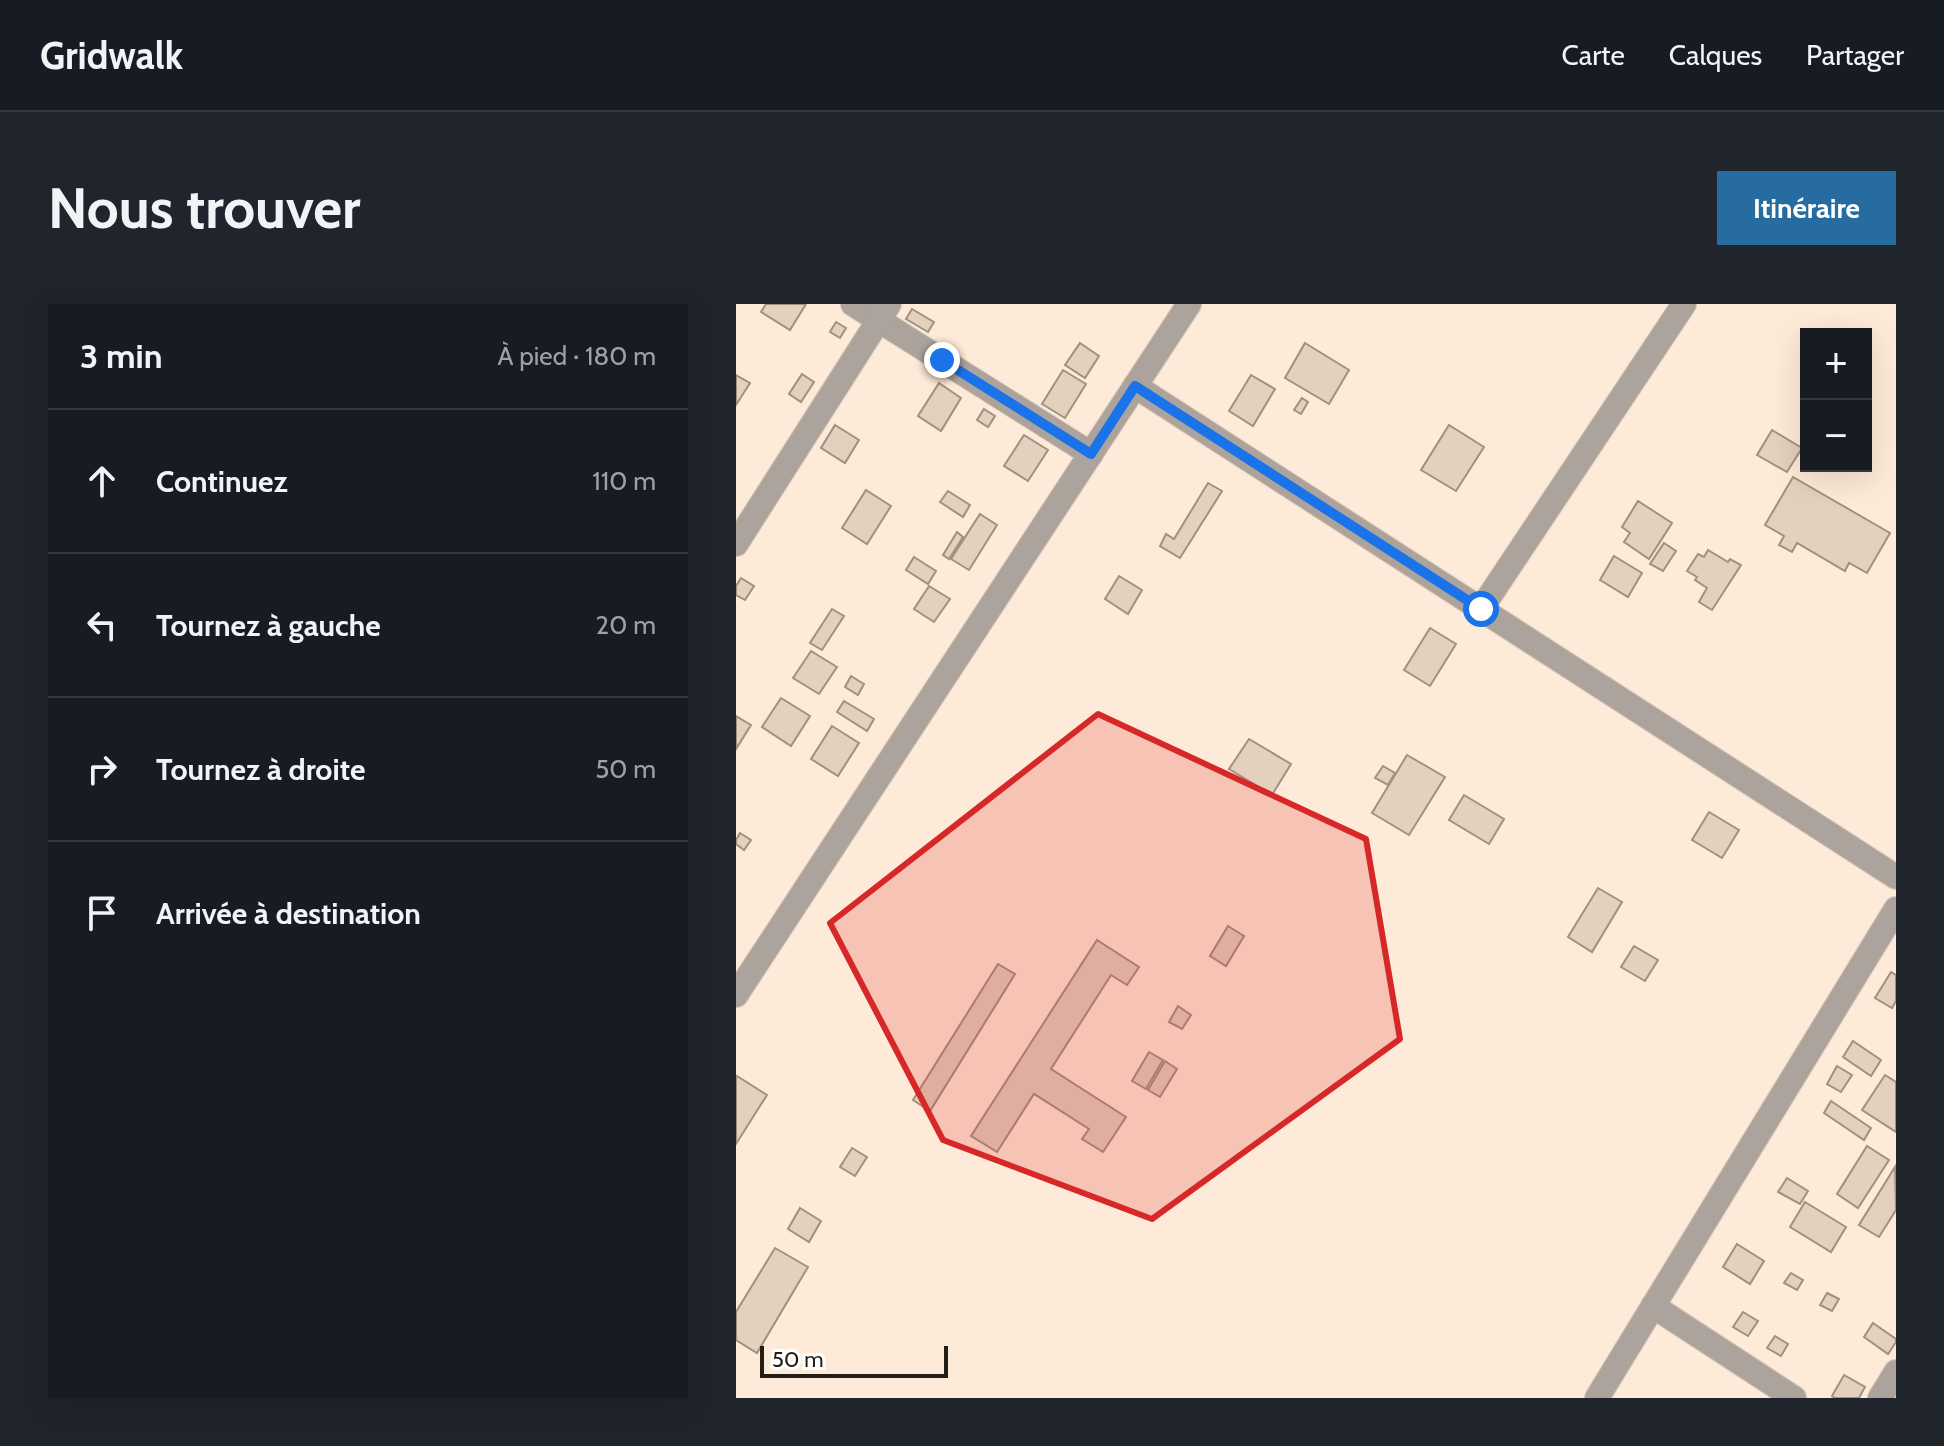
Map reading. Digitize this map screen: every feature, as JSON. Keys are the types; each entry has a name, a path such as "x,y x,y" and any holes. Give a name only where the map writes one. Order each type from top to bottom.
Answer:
{"street":[{"path":"853,304 884,312 1091,454"},
{"path":"736,995 1189,304"},
{"path":"1481,609 1684,304"},
{"path":"736,544 884,312"},
{"path":"1135,386 1896,877"},
{"path":"1597,1398 1896,909"},
{"path":"1653,1306 1794,1398"},
{"path":"1880,1398 1896,1372"}],"highlighted area":[{"path":"1098,714 1366,839 1400,1039 1152,1219 943,1140 830,923"}],"building":[{"path":"766,304 806,304 790,330 761,312"},
{"path":"912,309 934,322 928,332 906,319"},
{"path":"836,322 846,328 840,338 830,332"},
{"path":"1080,343 1099,356 1085,378 1065,365"},
{"path":"1305,343 1349,370 1329,404 1285,378"},
{"path":"1063,370 1086,384 1065,418 1042,404"},
{"path":"802,374 814,382 801,402 789,394"},
{"path":"736,375 750,383 736,405"},
{"path":"1251,375 1275,389 1253,426 1229,411"},
{"path":"939,383 961,398 941,431 918,416"},
{"path":"1302,398 1308,402 1301,414 1294,410"},
{"path":"984,409 995,416 988,427 977,420"},
{"path":"835,425 859,440 845,463 821,448"},
{"path":"1449,425 1484,447 1456,491 1421,470"},
{"path":"1772,430 1800,447 1787,472 1757,455"},
{"path":"1024,435 1048,450 1028,481 1004,466"},
{"path":"1793,477 1890,533 1867,573 1849,563 1845,571 1797,543 1792,552 1779,545 1784,536 1765,525"},
{"path":"1208,483 1222,491 1180,558 1160,546 1166,534 1174,539"},
{"path":"866,490 891,506 867,544 842,528"},
{"path":"948,491 970,505 963,517 940,502"},
{"path":"1638,501 1672,523 1649,559 1624,542 1630,533 1622,527"},
{"path":"980,514 997,525 969,570 951,559"},
{"path":"957,532 963,537 949,559 943,555"},
{"path":"1664,543 1676,551 1663,571 1650,564"},
{"path":"1708,550 1728,562 1730,559 1741,565 1712,610 1699,602 1707,588 1687,571 1698,554 1704,557"},
{"path":"1614,556 1642,573 1628,597 1600,580"},
{"path":"914,557 936,571 928,584 906,570"},
{"path":"1119,576 1142,590 1128,614 1105,599"},
{"path":"741,578 754,586 745,600 736,595 736,586"},
{"path":"929,586 950,599 934,622 914,609"},
{"path":"832,609 844,616 822,650 810,643"},
{"path":"1430,628 1456,644 1430,686 1404,670"},
{"path":"811,651 837,667 819,694 793,678"},
{"path":"851,676 864,684 858,695 845,687"},
{"path":"781,698 810,716 791,746 762,727"},
{"path":"844,701 874,719 867,731 837,712"},
{"path":"736,716 751,725 736,749"},
{"path":"832,726 859,743 838,776 811,759"},
{"path":"1249,739 1291,764 1272,795 1229,769"},
{"path":"1407,755 1445,777 1409,835 1372,813"},
{"path":"1383,766 1395,773 1388,785 1375,778"},
{"path":"1464,795 1504,819 1489,844 1449,820"},
{"path":"1709,812 1739,830 1722,858 1692,840"},
{"path":"740,833 751,840 744,850 736,844"},
{"path":"1598,888 1622,902 1592,952 1568,937"},
{"path":"1228,926 1244,936 1226,966 1210,956"},
{"path":"1097,940 1139,967 1127,985 1111,975 1051,1069 1126,1117 1103,1152 1082,1139 1089,1129 1034,1094 997,1152 971,1136"},
{"path":"1634,946 1658,960 1645,981 1621,967"},
{"path":"998,964 1015,974 930,1111 913,1100"},
{"path":"1891,972 1896,975 1896,1001 1892,1008 1875,998"},
{"path":"1178,1006 1191,1015 1182,1029 1169,1022"},
{"path":"1853,1041 1881,1060 1871,1076 1843,1057"},
{"path":"1149,1052 1163,1060 1146,1089 1132,1081"},
{"path":"1165,1061 1177,1069 1160,1097 1148,1090"},
{"path":"1837,1066 1852,1075 1841,1092 1827,1084"},
{"path":"1885,1075 1896,1082 1896,1132 1862,1110"},
{"path":"736,1078 767,1095 736,1144"},
{"path":"1831,1101 1871,1128 1864,1140 1824,1113"},
{"path":"1867,1146 1889,1160 1858,1208 1837,1194"},
{"path":"852,1148 867,1157 855,1176 840,1167"},
{"path":"1895,1167 1896,1210 1879,1237 1859,1225"},
{"path":"1787,1178 1808,1191 1800,1204 1778,1192"},
{"path":"1805,1202 1846,1227 1831,1252 1790,1227"},
{"path":"800,1208 821,1221 809,1242 788,1229"},
{"path":"1737,1244 1764,1261 1750,1284 1723,1267"},
{"path":"775,1248 808,1267 757,1353 736,1340 736,1312"},
{"path":"1791,1273 1803,1280 1797,1290 1784,1283"},
{"path":"1827,1293 1839,1299 1832,1311 1820,1305"},
{"path":"1743,1312 1758,1321 1748,1336 1733,1327"},
{"path":"1873,1323 1896,1339 1888,1354 1864,1337"},
{"path":"1775,1336 1788,1344 1781,1356 1767,1348"},
{"path":"1844,1375 1865,1387 1859,1398 1832,1396"}],"route":[{"path":"942,360 1091,454 1135,386 1481,609"}]}
